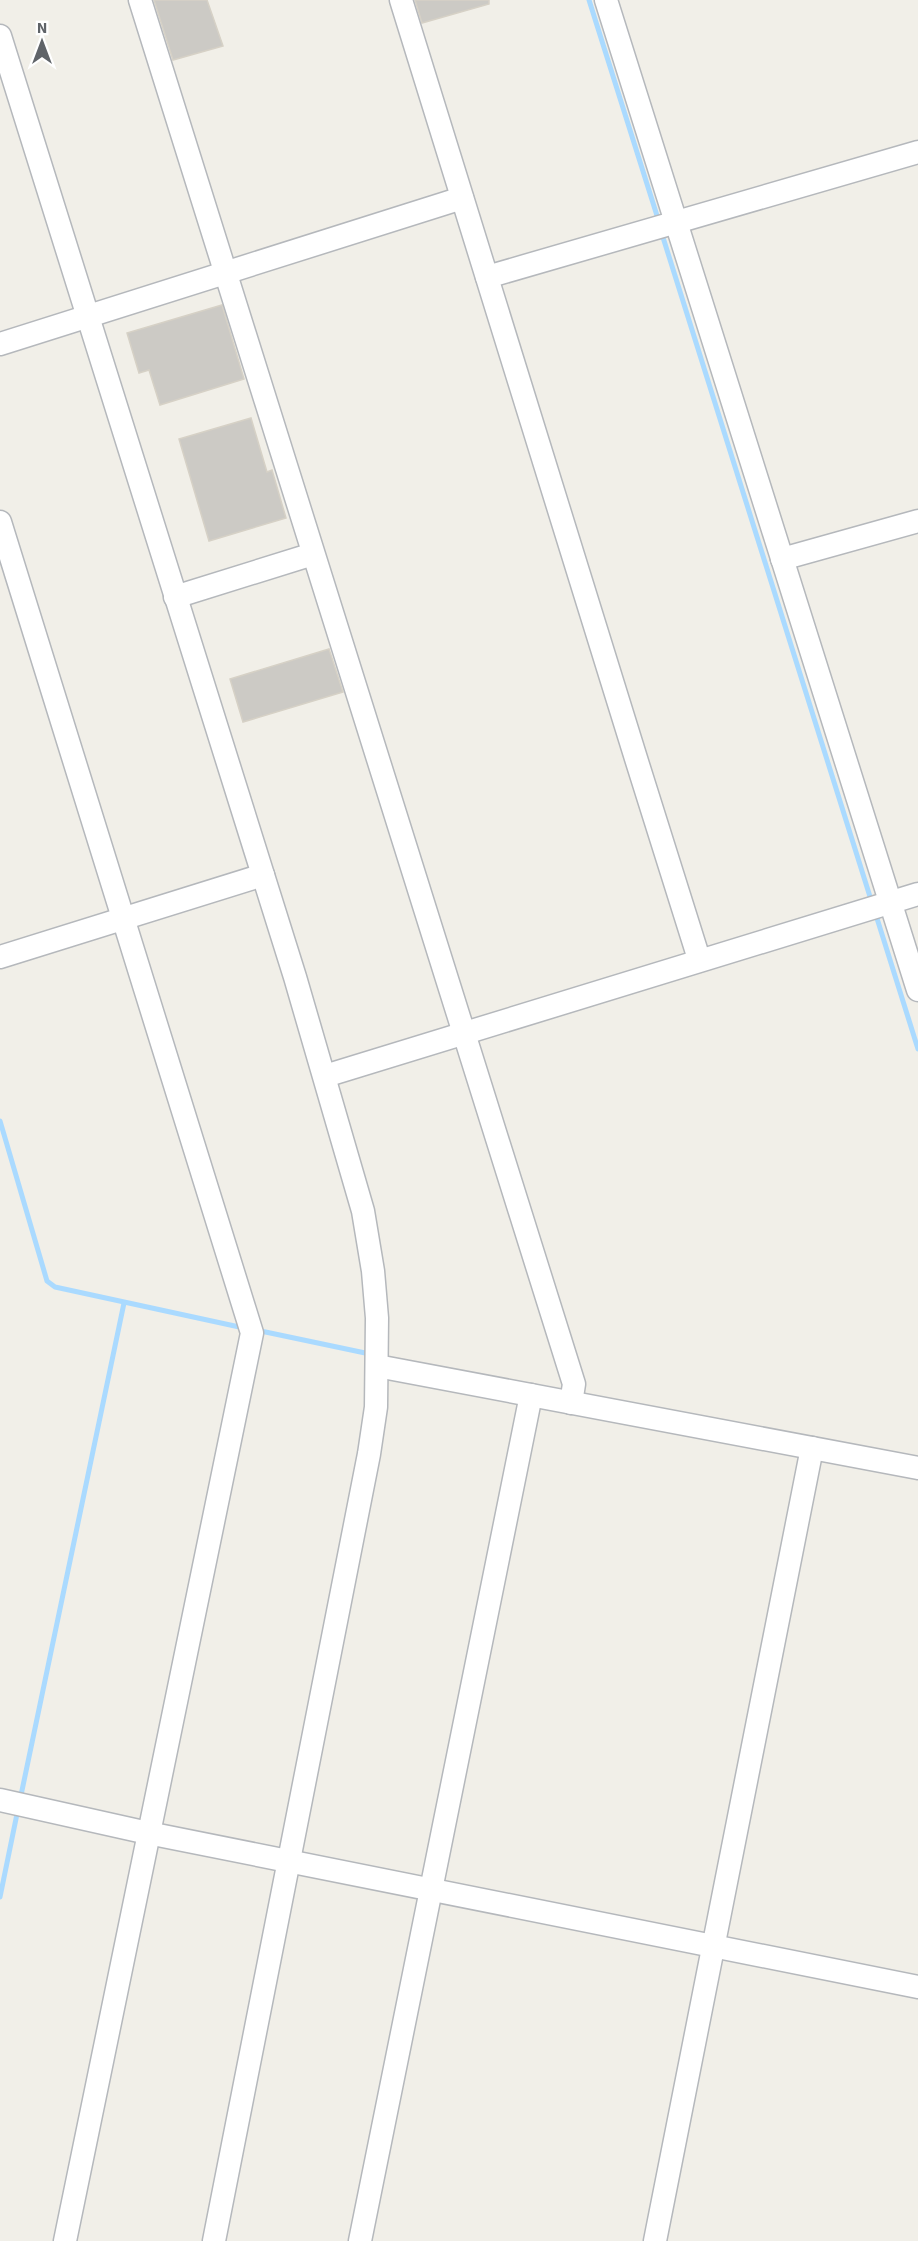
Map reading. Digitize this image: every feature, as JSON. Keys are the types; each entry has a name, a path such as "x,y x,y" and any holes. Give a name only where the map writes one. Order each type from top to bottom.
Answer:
{"street":[{"path":"140,0 574,1384 571,1403"},
{"path":"400,0 487,277 531,428 699,959"},
{"path":"606,0 918,990"},
{"path":"0,36 325,1076 363,1211 373,1271 376,1407 369,1454 214,2241"},
{"path":"487,277 675,220 918,152"},
{"path":"0,344 462,198"},
{"path":"782,559 918,521"},
{"path":"0,522 252,1333 64,2241"},
{"path":"176,597 313,554"},
{"path":"0,957 263,875"},
{"path":"325,1076 699,959 918,894"},
{"path":"376,1366 918,1468"},
{"path":"360,2241 531,1395"},
{"path":"656,2241 812,1448"},
{"path":"0,1800 148,1833 918,1988"}],"building":[{"path":"154,0 207,0 223,46 173,60"},
{"path":"415,0 489,0 489,4 422,23"},
{"path":"222,305 244,379 160,405 149,370 139,373 127,333"},
{"path":"251,418 267,472 272,470 286,518 209,541 179,439"},
{"path":"329,649 343,692 243,722 230,679"}],"waterway":[{"path":"589,0 659,222"},
{"path":"661,231 872,903"},
{"path":"875,912 918,1049"},
{"path":"0,1121 47,1281 55,1287 244,1328"},
{"path":"20,1800 124,1303"},
{"path":"256,1330 370,1354"},
{"path":"0,1897 18,1809"}]}
